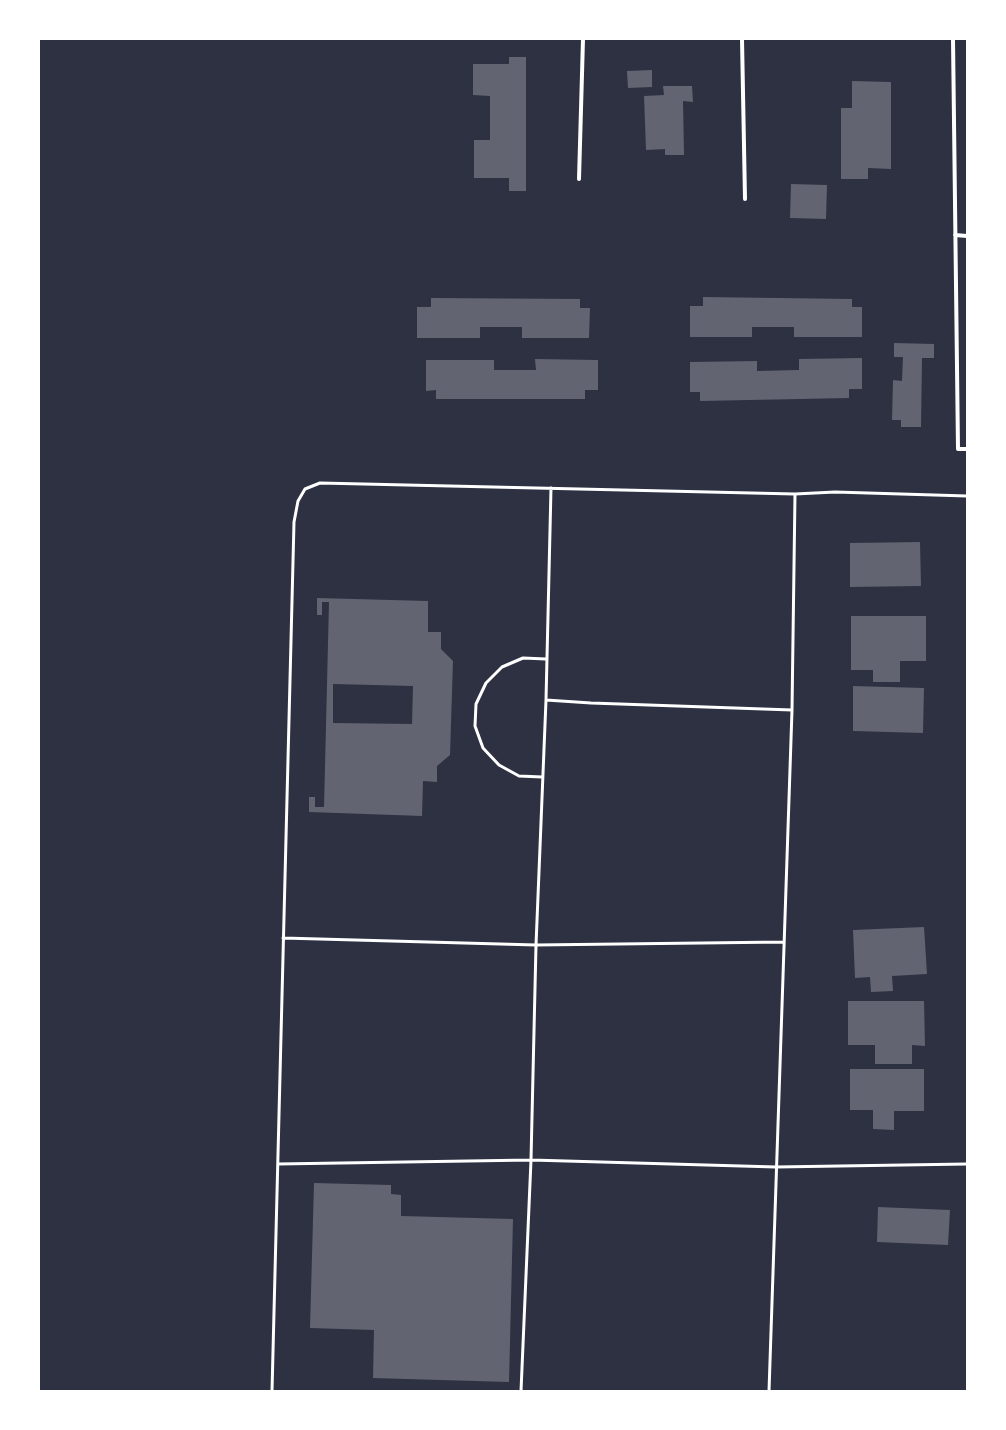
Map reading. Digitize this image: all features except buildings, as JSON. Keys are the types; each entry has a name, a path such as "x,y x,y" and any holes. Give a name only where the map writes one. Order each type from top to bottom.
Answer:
{"street":[{"path":"579,179 583,39"},
{"path":"742,39 745,199"},
{"path":"953,39 958,449 967,449"},
{"path":"955,235 967,236"}],"lane":[{"path":"272,1391 294,522 298,501 305,489 320,483 795,494 835,492 967,496"},
{"path":"522,1391 531,1160 536,945 546,700 551,488"},
{"path":"769,1391 792,710 795,494"},
{"path":"542,777 519,776 499,765 483,748 475,726 476,704 486,683 502,667 523,658 546,658"},
{"path":"546,700 792,710"},
{"path":"283,938 536,945 784,942"},
{"path":"278,1164 531,1160 776,1166 967,1164"}]}
